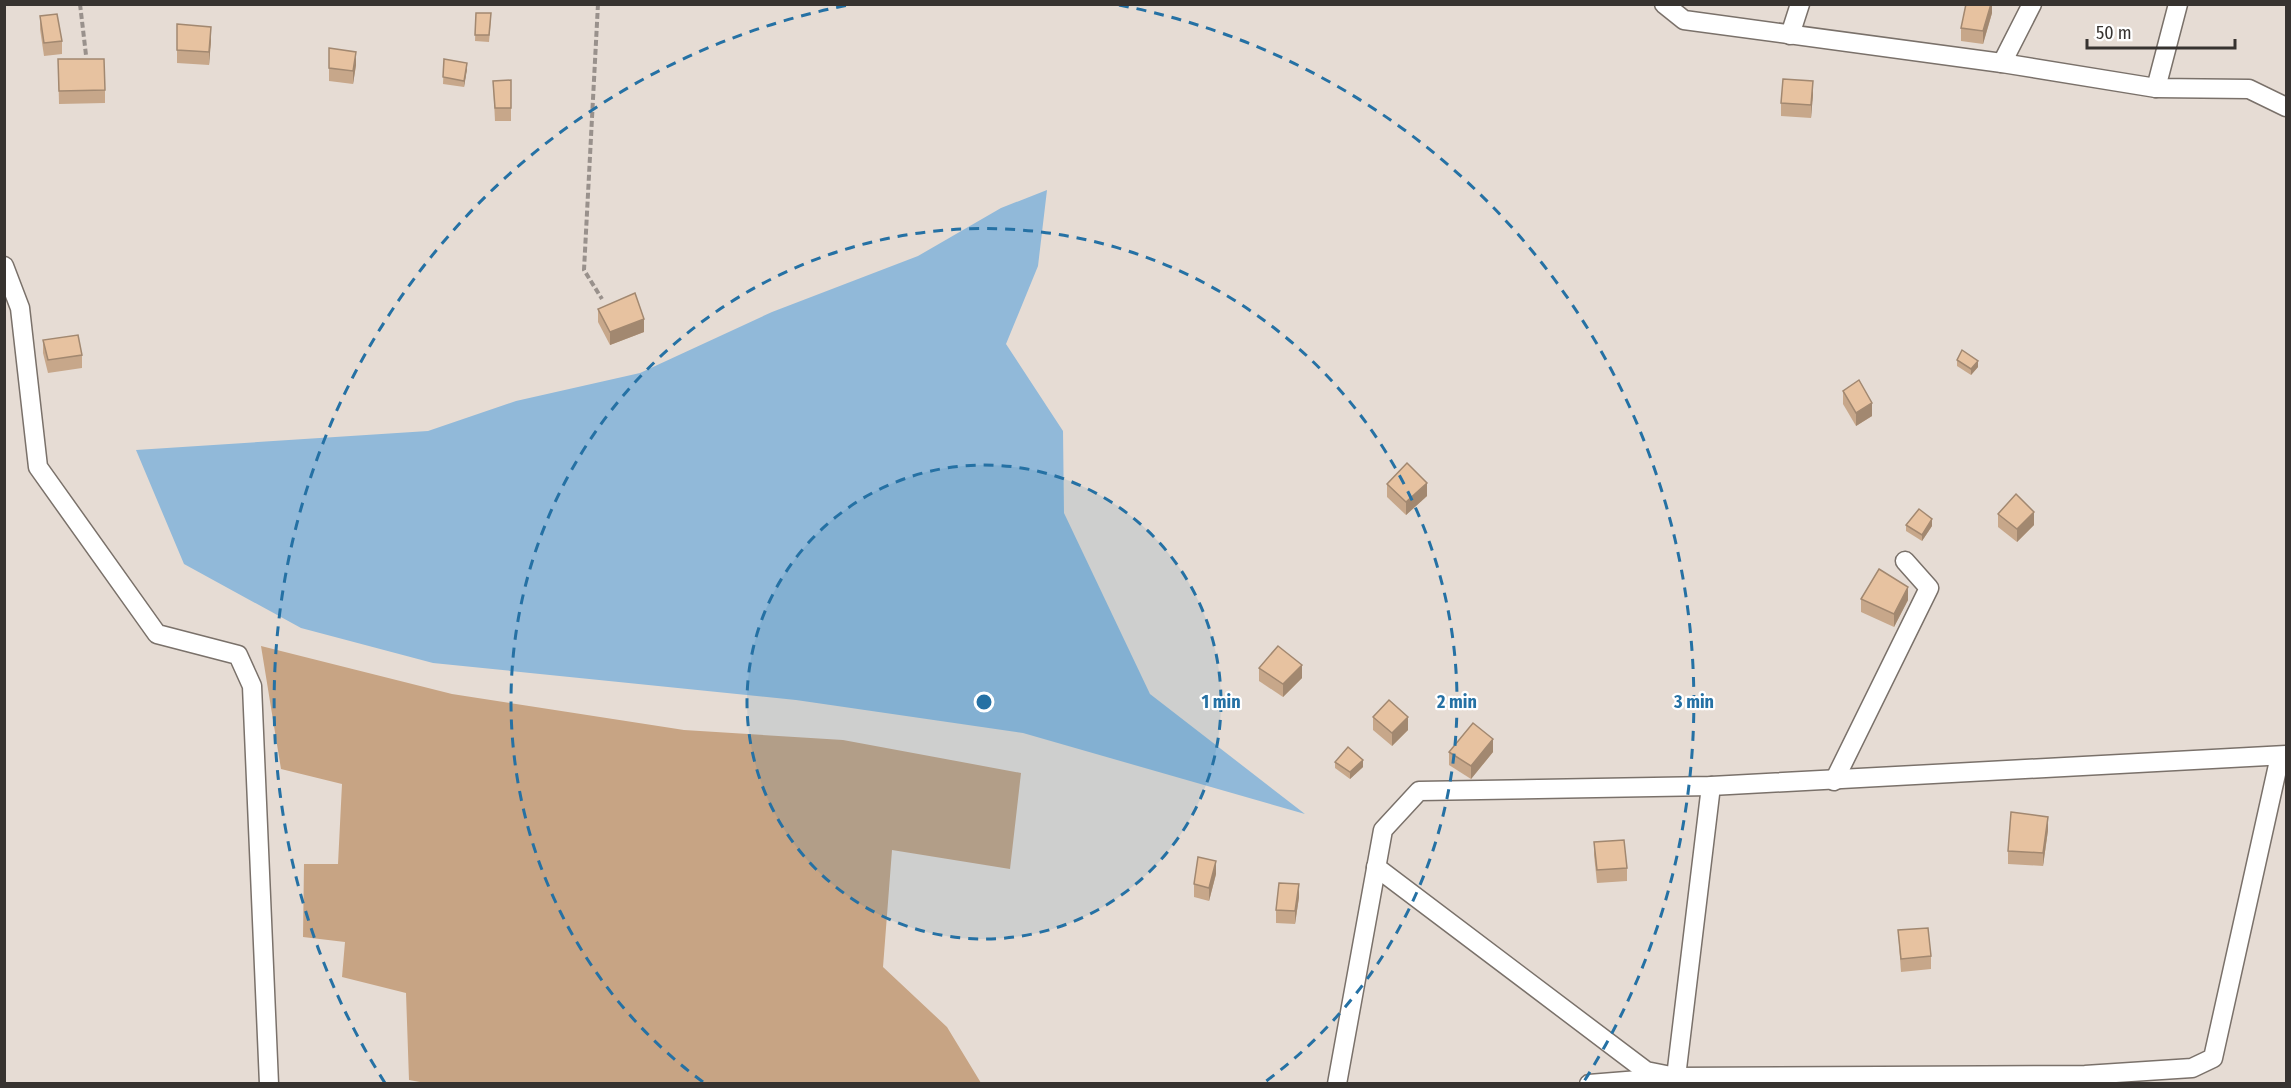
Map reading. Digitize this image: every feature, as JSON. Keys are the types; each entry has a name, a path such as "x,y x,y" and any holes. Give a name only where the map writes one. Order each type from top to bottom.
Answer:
{"street":[{"path":"1664,4 1684,20 2002,63 2156,88 2249,89 2286,106"},
{"path":"1790,35 1800,4"},
{"path":"2002,63 2032,4"},
{"path":"2156,88 2178,4"},
{"path":"4,266 20,308 38,467 157,634 238,655 252,686 269,1083"},
{"path":"1833,781 1929,588 1905,561"},
{"path":"1337,1083 1383,830 1419,791 1711,786 2283,756 2213,1058 2192,1068 2085,1075 1589,1083"},
{"path":"1676,1080 1711,786"},
{"path":"1376,867 1646,1071 1676,1080"}],"path":[{"path":"80,4 86,56"},
{"path":"598,4 584,270 602,298"}],"shaded area":[{"path":"261,646 452,694 684,730 843,740 1021,773 1010,869 892,850 883,967 947,1027 981,1083 431,1084 409,1080 406,993 342,977 345,942 303,937 304,864 338,864 342,784 281,769"}],"water":[{"path":"1047,190 1038,266 1006,344 1063,431 1064,513 1150,694 1305,814 1023,733 796,700 433,663 301,628 184,564 136,450 428,431 516,401 640,373 772,312 918,256 1001,208"}],"building":[{"path":"1966,4 1991,4 1983,31 1961,28"},
{"path":"476,13 491,13 489,35 475,35"},
{"path":"57,14 62,41 44,43 40,16"},
{"path":"177,24 211,27 209,52 177,50"},
{"path":"329,48 356,52 353,71 329,68"},
{"path":"58,59 104,59 105,90 59,91"},
{"path":"444,59 467,63 464,81 443,77"},
{"path":"1783,79 1813,81 1811,105 1781,103"},
{"path":"511,80 511,108 495,108 493,81"},
{"path":"635,293 644,319 610,332 598,309"},
{"path":"78,335 82,355 48,360 43,340"},
{"path":"1962,350 1978,361 1971,369 1957,360"},
{"path":"1859,380 1872,403 1856,413 1843,391"},
{"path":"1407,463 1427,483 1406,502 1387,484"},
{"path":"2016,494 2034,512 2017,529 1998,514"},
{"path":"1919,509 1932,519 1922,535 1906,525"},
{"path":"1879,569 1908,587 1894,614 1861,599"},
{"path":"1278,646 1302,665 1283,684 1259,668"},
{"path":"1389,700 1408,717 1392,733 1373,717"},
{"path":"1473,723 1493,739 1471,766 1449,752"},
{"path":"1348,747 1363,760 1350,772 1335,762"},
{"path":"2011,812 2048,817 2043,853 2008,851"},
{"path":"1624,840 1627,868 1597,870 1594,842"},
{"path":"1198,857 1216,861 1209,888 1194,884"},
{"path":"1279,883 1299,884 1295,911 1276,910"},
{"path":"1928,928 1931,956 1901,959 1898,930"}]}
